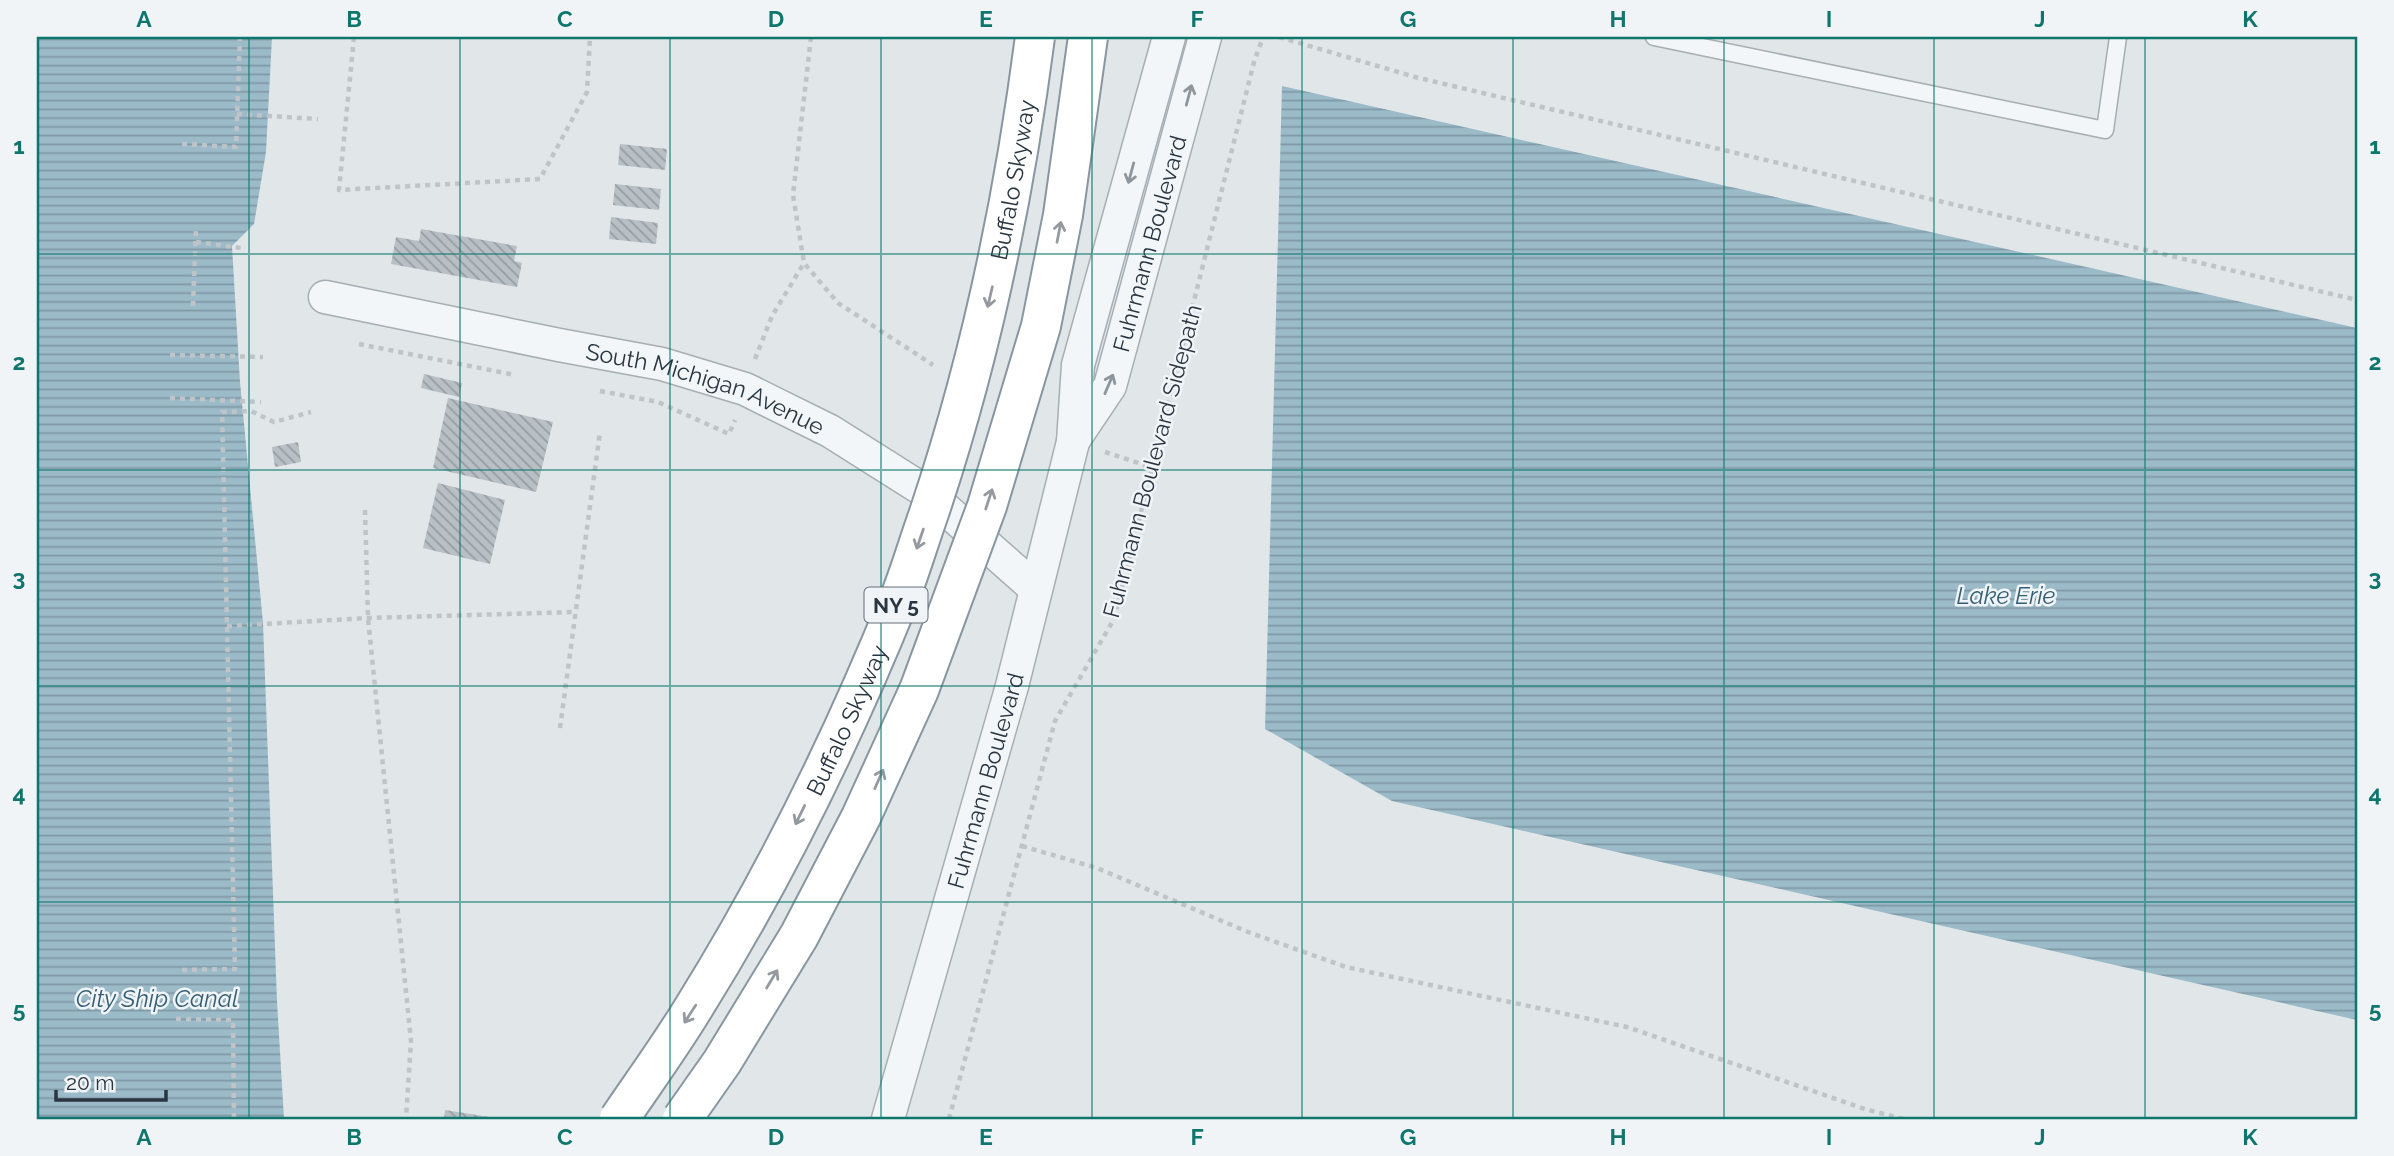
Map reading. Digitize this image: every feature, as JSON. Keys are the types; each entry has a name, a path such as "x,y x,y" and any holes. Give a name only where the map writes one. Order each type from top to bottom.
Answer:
{"highway":[{"name":"Buffalo Skyway","path":"619,1119 694,1008 772,872 846,723 901,594 948,455 978,349 1009,208 1035,37"},
{"name":"NY 5","path":"682,1119 722,1062 799,936 862,817 919,690 986,506 1041,326 1065,202 1088,37"}],"street":[{"name":"Fuhrmann Boulevard","path":"888,1119 1012,687 1073,442 1079,365 1169,37"},
{"name":"Fuhrmann Boulevard","path":"1073,442 1110,386 1205,37"},
{"name":"South Michigan Avenue","path":"325,297 662,364 745,389 830,431 925,491 1037,589"}],"lane":[{"path":"1654,37 2105,130 2118,37"}],"path":[{"path":"182,144 236,147 240,37"},
{"path":"354,37 339,190 540,179 587,92 590,37"},
{"path":"811,37 793,195 804,263 838,303 943,372"},
{"name":"Fuhrmann Boulevard Sidepath","path":"949,1119 1055,721 1114,619 1254,62 1263,37"},
{"path":"1279,37 1415,77 2357,300"},
{"path":"237,114 318,119"},
{"path":"193,306 196,228"},
{"path":"196,242 242,248"},
{"path":"752,367 772,316 804,263"},
{"path":"359,344 522,376"},
{"path":"170,355 263,357"},
{"path":"590,389 658,402 729,434 736,416"},
{"path":"170,398 261,402"},
{"path":"182,970 235,969 222,412 251,411 274,422 311,412"},
{"path":"560,729 600,432"},
{"path":"1110,454 1151,467"},
{"path":"365,510 368,618 411,1041 406,1119"},
{"path":"227,626 368,618 575,612"},
{"path":"1022,846 1097,868 1248,932 1346,967 1627,1027 1865,1109 1903,1119"},
{"path":"176,1019 233,1020 234,1119"}],"water":[{"name":"City Ship Canal","path":"37,37 272,37 266,152 254,224 232,246 240,382 263,623 284,1119 37,1119"},
{"name":"Lake Erie","path":"1282,86 2357,328 2357,1020 1392,801 1265,729"}],"building":[{"path":"620,144 667,149 665,170 618,165"},
{"path":"615,184 661,189 659,210 613,205"},
{"path":"611,217 658,223 656,244 609,239"},
{"path":"421,229 517,246 514,261 522,263 517,287 391,264 396,237 419,241"},
{"path":"424,374 462,383 459,397 421,388"},
{"path":"448,398 553,422 536,492 433,468"},
{"path":"298,442 301,462 275,467 272,447"},
{"path":"438,483 505,500 490,564 423,548"},
{"path":"445,1110 496,1118 496,1119 444,1119"}]}
